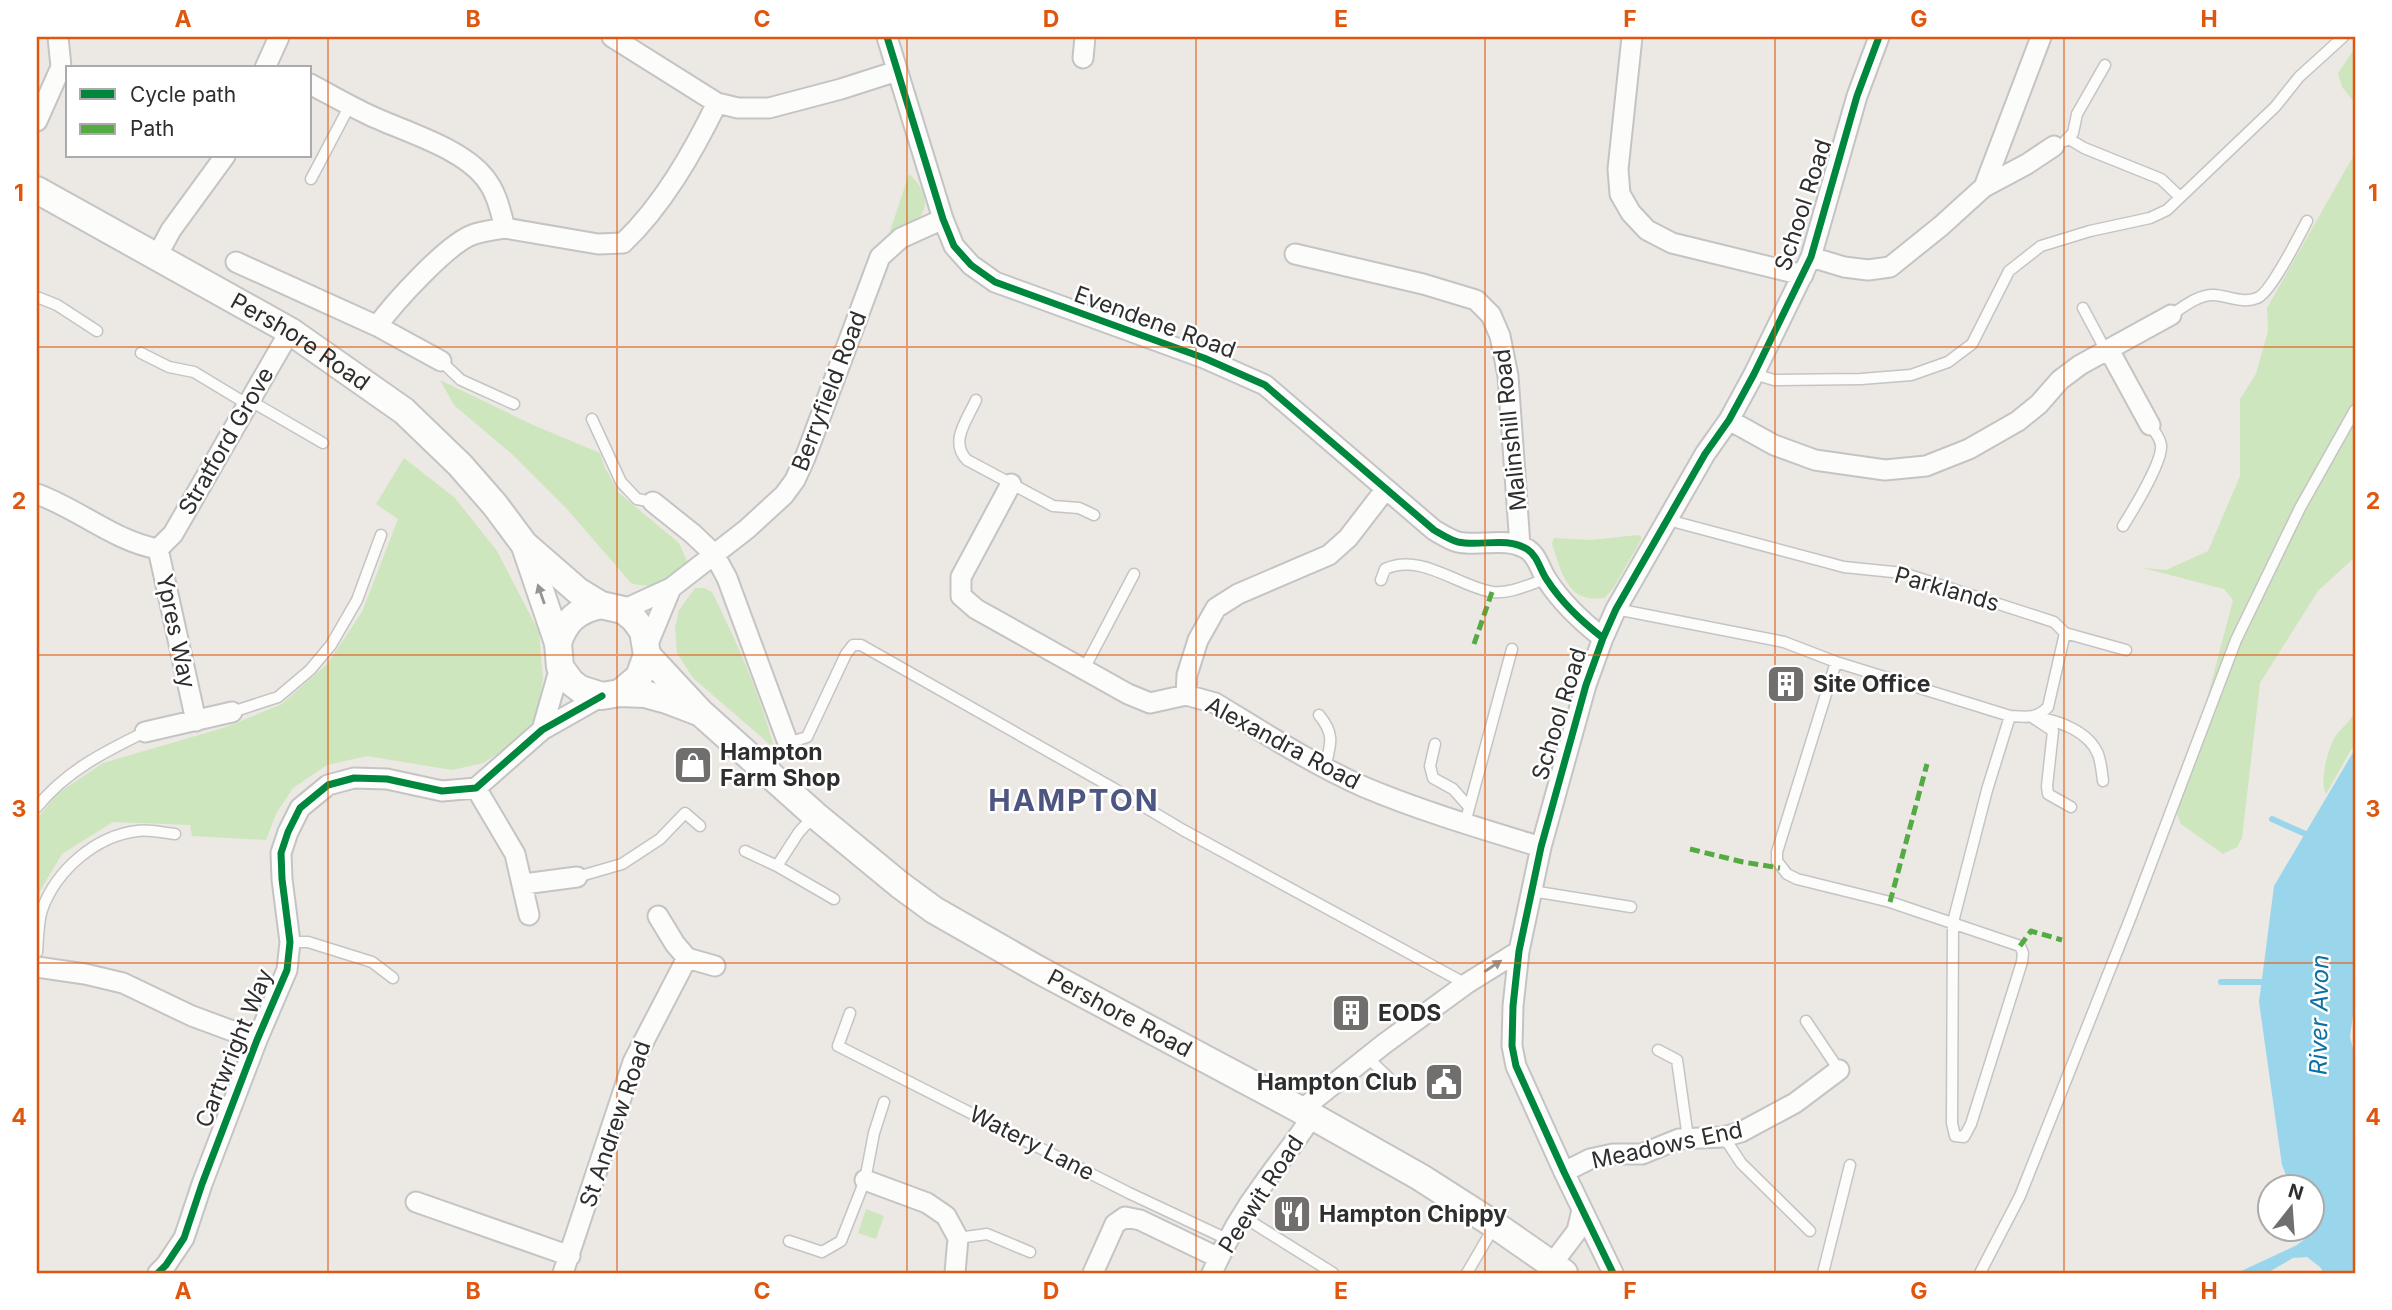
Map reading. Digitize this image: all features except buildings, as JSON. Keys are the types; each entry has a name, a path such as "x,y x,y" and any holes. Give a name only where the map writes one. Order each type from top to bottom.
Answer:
{"main road":[{"name":"Pershore Road","path":"37,190 289,331 333,359 404,411 460,465 524,544 578,591 634,619 643,631 647,651 701,713 815,815 934,910 1420,1177 1558,1269"},
{"name":"Pershore Road","path":"524,544 570,682 580,689 611,694 645,694 701,713"},
{"path":"559,655 563,629 572,617 586,608 612,608"},
{"path":"611,694 639,677 647,651"}],"street":[{"path":"266,66 279,37"},
{"path":"612,37 717,103 738,108 769,108 897,71"},
{"name":"Evendene Road","path":"887,37 943,219 954,246 971,265 995,282 1204,358 1265,386 1425,523 1455,542 1504,542 1520,546"},
{"path":"1083,58 1085,37"},
{"path":"1632,37 1618,169 1620,194 1631,213 1647,230 1672,243 1802,275"},
{"name":"School Road","path":"1613,1273 1564,1172 1516,1066 1514,1056 1513,1006 1520,951 1541,847 1586,685 1603,638 1616,609 1705,454 1729,420 1811,257 1857,96 1879,37"},
{"path":"1984,187 2040,37"},
{"path":"37,121 61,67 60,38"},
{"path":"312,85 368,114 425,138 463,160 483,175 494,191 505,228"},
{"path":"377,326 395,302 455,246 471,235 505,228 598,244 623,243 657,205 717,103"},
{"path":"1811,257 1844,267 1868,270 1890,267 1984,187 2061,143"},
{"path":"157,256 171,230 224,158"},
{"name":"Berryfield Road","path":"612,608 671,588 747,529 784,495 795,481 880,257 901,238 943,219"},
{"name":"Malinshill Road","path":"1295,254 1423,284 1476,300 1491,315 1500,336 1508,376 1520,546"},
{"path":"236,262 377,326 441,360"},
{"path":"1729,420 1774,445 1815,460 1885,470 1916,468 1948,458 2018,421 2039,404 2060,380 2080,365 2171,315"},
{"name":"Stratford Grove","path":"158,549 173,534 289,331"},
{"path":"2108,351 2150,425"},
{"name":"Alexandra Road","path":"1010,484 961,577 961,596 976,609 1128,694 1150,703 1186,695 1200,698 1363,786 1467,815 1541,847"},
{"path":"1186,695 1187,675 1198,640 1216,608 1237,594 1329,555 1348,538 1385,490"},
{"name":"Ypres Way","path":"37,494 52,499 132,542 158,549 196,721"},
{"path":"653,502 714,554 727,578 788,743"},
{"path":"1520,546 1530,551 1538,561 1546,579 1576,617 1603,638"},
{"name":"Berryfield Road","path":"647,651 671,588"},
{"path":"542,730 559,655"},
{"path":"529,915 515,854 476,788 542,730 611,694"},
{"path":"145,732 232,712"},
{"name":"Cartwright Way","path":"158,1273 184,1238 257,1040 287,970 290,942 281,853 300,808 328,785 354,778 387,779 442,791 476,788"},
{"path":"524,884 577,877"},
{"path":"658,916 687,958 715,966"},
{"name":"Peewit Road","path":"1219,1257 1264,1182 1303,1132 1306,1113 1367,1056 1466,984 1520,951"},
{"name":"St Andrew Road","path":"416,1202 566,1264 633,1062 687,958"},
{"path":"37,967 122,983 192,1016 257,1040"},
{"name":"Meadows End","path":"1564,1172 1590,1159 1613,1154 1642,1154 1678,1139 1724,1137 1758,1124 1796,1102 1839,1070"},
{"path":"865,1180 927,1203 946,1216 958,1238 955,1273"},
{"path":"1558,1269 1577,1231 1583,1210"},
{"path":"1093,1273 1115,1224 1125,1217 1140,1220 1219,1257"}],"lane":[{"path":"1754,374 1774,380 1873,378 1911,375 1948,362 1972,344 2009,271 2025,257 2041,246 2090,231 2150,218 2167,210 2275,107 2299,77 2343,37"},
{"path":"2105,65 2061,143 2084,148 2161,178 2180,197"},
{"path":"311,179 351,104"},
{"path":"2171,315 2204,296 2213,294 2239,300 2259,298 2269,288 2307,221"},
{"path":"37,297 57,305 97,331"},
{"path":"2083,308 2108,351"},
{"path":"141,353 169,367 194,372 323,443"},
{"path":"441,360 461,380 514,404"},
{"path":"976,400 960,435 958,446 960,453 967,460 1054,506 1079,508 1094,516"},
{"path":"1980,1273 2020,1196 2135,906 2236,640 2300,508 2355,410"},
{"path":"592,419 621,482 636,499 653,502"},
{"path":"2123,526 2161,454 2160,439 2150,425"},
{"name":"Parklands","path":"1668,520 1844,567 1903,573 2054,622 2065,633 2126,650"},
{"path":"232,712 278,697 310,670 331,646 357,600 381,535"},
{"path":"1381,580 1385,569 1393,565 1433,570 1492,592 1519,588 1546,579"},
{"path":"1084,669 1134,574"},
{"path":"1616,609 1784,642 1836,662 2010,716 2056,720 2079,732 2091,743 2098,754 2103,781"},
{"path":"2032,717 2042,714 2048,707 2065,633"},
{"path":"788,743 807,737 846,653 853,645 861,645 1183,830 1466,984"},
{"path":"1467,815 1512,649"},
{"path":"1836,662 1777,852 1777,861 1787,874 1797,879 1890,902 1953,922 2020,946 2023,953 1971,1124 1964,1137 1955,1136 1952,1123 1953,922 1987,790 2010,716"},
{"path":"1319,715 1328,726 1332,743 1325,767"},
{"path":"2032,717 2053,731 2048,794 2071,807"},
{"path":"37,807 65,777 97,755 145,732"},
{"path":"1435,744 1430,766 1433,778 1453,789 1467,815"},
{"path":"577,877 622,864 660,839 685,813 700,826"},
{"path":"777,866 799,832 815,815"},
{"path":"37,953 42,910 60,878 81,855 111,838 138,831 175,834"},
{"path":"746,851 834,899"},
{"path":"1532,891 1630,907"},
{"path":"290,942 308,942 372,961 393,978"},
{"name":"Watery Lane","path":"850,1013 838,1046 1129,1193 1219,1257"},
{"path":"1806,1021 1839,1070"},
{"path":"1658,1050 1677,1060 1688,1138"},
{"path":"1367,1056 1390,1079"},
{"path":"789,1241 822,1252 841,1241 865,1180 873,1150 874,1133 884,1102"},
{"path":"1724,1137 1741,1163 1810,1231"},
{"path":"1823,1273 1850,1165"},
{"path":"1242,1216 1333,1273"},
{"path":"1467,1273 1495,1225"},
{"path":"958,1238 987,1234 1030,1252"}],"green space":[{"path":"2355,48 2355,103 2342,87 2338,73"},
{"path":"2355,153 2355,557 2318,591 2260,683 2242,838 2237,847 2223,854 2181,824 2177,814 2233,600 2224,589 2143,568 2166,570 2208,551 2240,476 2240,399 2256,374 2268,331 2267,308"},
{"path":"909,174 923,194 923,212 913,223 889,234"},
{"path":"440,380 533,425 600,453 619,493 679,543 689,566 662,583 648,586 631,583 567,509 513,455 454,405"},
{"path":"404,458 455,498 497,551 539,632 543,679 538,713 522,738 483,763 452,770 367,756 327,765 293,788 276,814 266,840 192,836 190,825 113,822 62,854 37,896 37,819 57,794 103,763 226,727 282,704 327,664 362,612 398,519 376,504"},
{"path":"1641,536 1641,540 1605,598 1592,599 1574,591 1563,575 1552,544 1554,538 1591,540"},
{"path":"695,588 712,592 747,668 774,748 693,678 677,653 675,628 679,610"},
{"path":"2355,712 2355,743 2326,794 2323,781 2330,747"},
{"path":"866,1209 884,1216 876,1239 858,1233"}],"water":[{"name":"River Avon","path":"2355,749 2355,1001 2350,1037 2355,1056 2355,1273 2324,1273 2307,1257 2293,1258 2267,1273 2237,1273 2298,1244 2326,1244 2326,1174 2286,1174 2282,1165 2259,1002 2274,886"}],"waterway":[{"path":"2272,819 2312,837"},
{"path":"2221,982 2268,982"}],"marked path":[{"path":"1474,644 1492,592"},
{"path":"1890,902 1927,764"},
{"path":"1690,849 1780,868"},
{"path":"2020,946 2031,931 2062,940"}],"cycle path":[{"path":"887,37 943,219 954,246 971,265 995,282 1204,358 1265,385 1434,530 1458,542 1502,542 1527,549 1534,555 1559,596 1603,638"},
{"path":"1613,1273 1516,1066 1512,1046 1519,951 1541,847 1586,685 1603,638 1616,609 1705,454 1729,420 1811,257 1857,96 1879,37"},
{"path":"158,1273 184,1238 257,1040 287,970 290,942 281,853 300,808 328,785 354,778 387,779 442,791 476,788 542,730 602,696"}],"place":[{"name":"Site Office","path":"1786,684"},
{"name":"Hampton Farm Shop","path":"693,765"},
{"name":"EODS","path":"1351,1013"},
{"name":"Hampton Club","path":"1444,1082"},
{"name":"Hampton Chippy","path":"1292,1214"}],"district":[{"name":"HAMPTON","path":"1074,800"}]}
